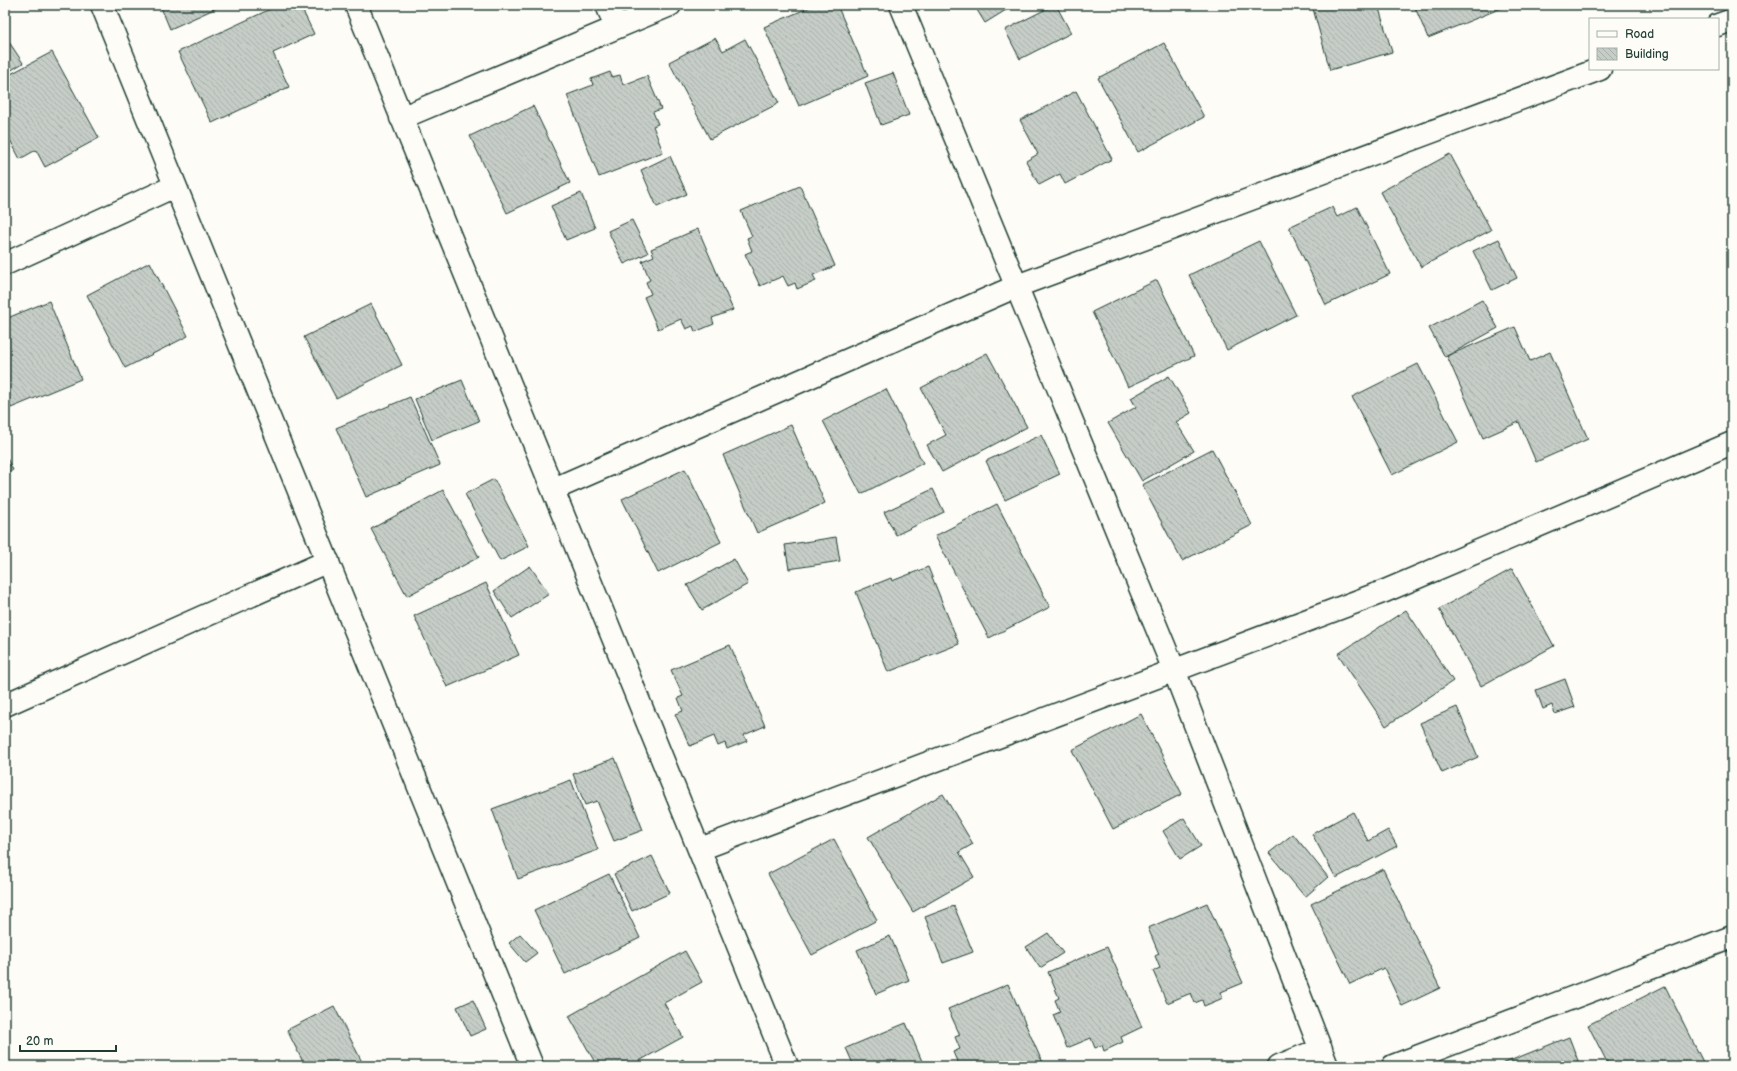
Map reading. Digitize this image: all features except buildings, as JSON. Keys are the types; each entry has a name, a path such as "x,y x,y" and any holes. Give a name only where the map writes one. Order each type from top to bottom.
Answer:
{"street":[{"path":"102,5 532,1066"},
{"path":"356,5 554,489 787,1066"},
{"path":"607,5 616,26"},
{"path":"401,118 616,26 670,5"},
{"path":"901,5 1018,286 1174,670 1324,1058 1279,1066"},
{"path":"1729,5 1732,13"},
{"path":"1719,25 1732,20"},
{"path":"554,489 1018,286 1597,70"},
{"path":"5,264 176,186"},
{"path":"700,849 1386,591 1732,443"},
{"path":"5,705 328,561"},
{"path":"1393,1066 1732,937"}]}
